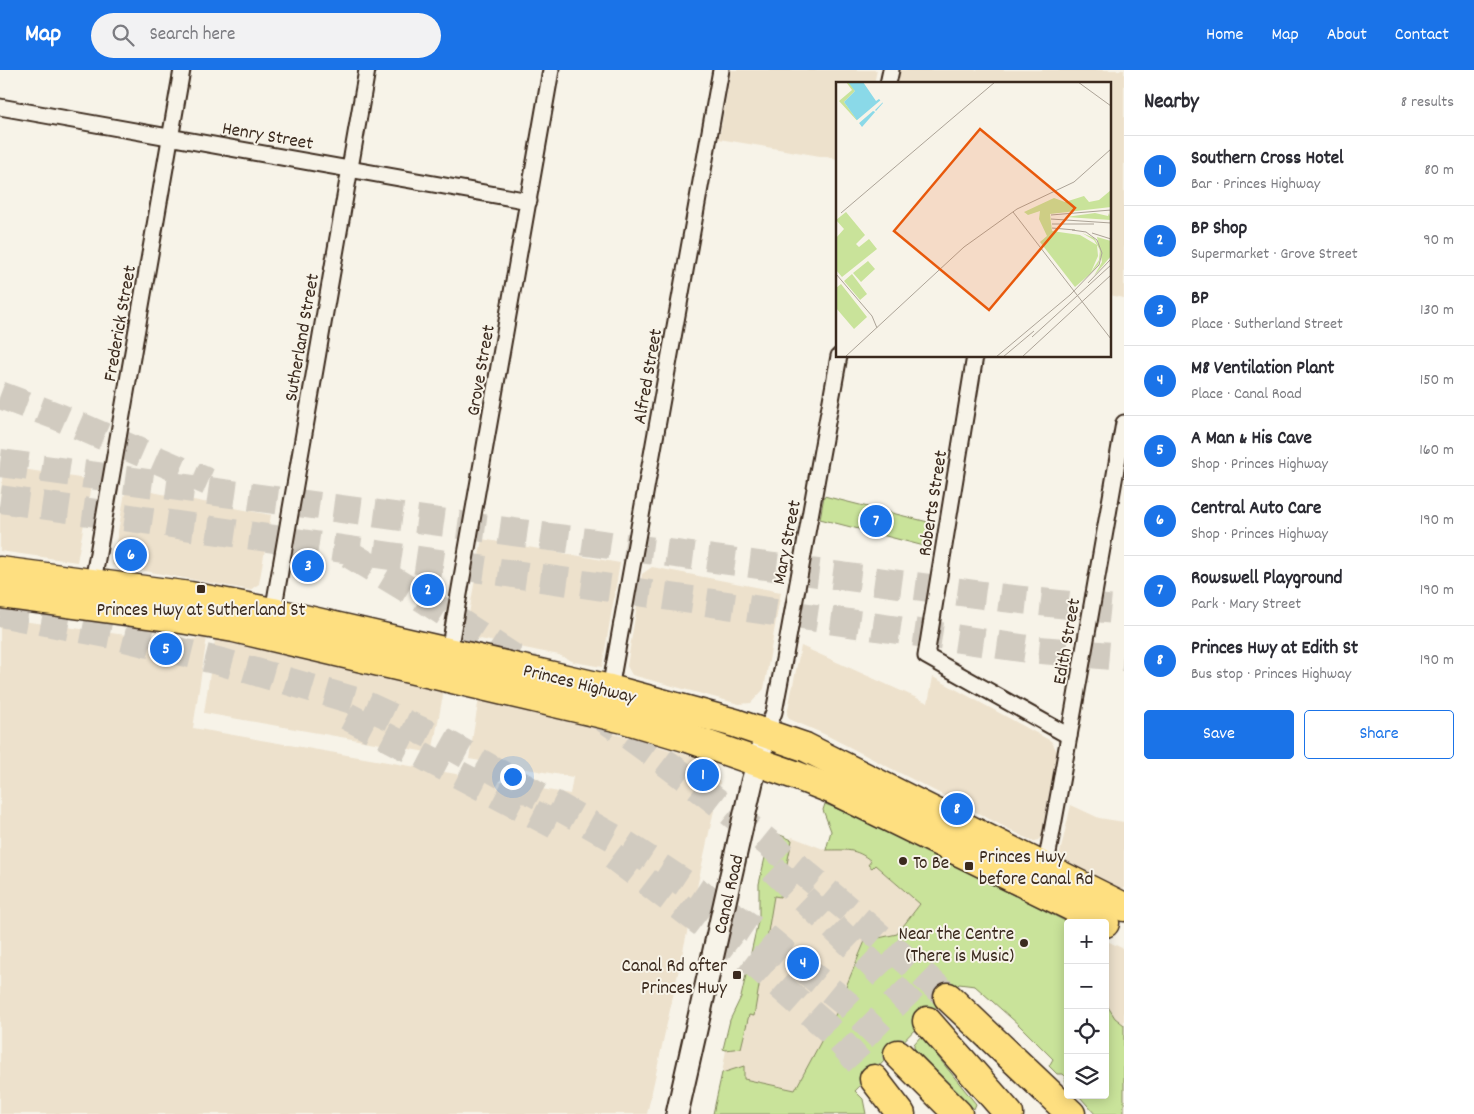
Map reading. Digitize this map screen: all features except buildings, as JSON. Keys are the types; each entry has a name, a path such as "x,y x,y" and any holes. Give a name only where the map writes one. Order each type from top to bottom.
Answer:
{"highway":[{"name":"Princes Highway","path":"0,571 190,596 273,612 664,730 833,790 1097,919"},
{"name":"Princes Highway","path":"0,594 169,617 447,664 610,689 677,706 806,747 1124,907"},
{"name":"Princes Highway","path":"1109,925 1124,932"},
{"path":"948,998 1071,1114"},
{"path":"927,1021 1009,1114"},
{"path":"898,1054 958,1114"},
{"path":"874,1079 901,1114"}],"main road":[{"name":"Canal Road","path":"677,1114 757,762 766,733"}],"street":[{"name":"Frederick Street","path":"93,582 182,70"},
{"name":"Sutherland Street","path":"273,612 367,70"},
{"name":"Grove Street","path":"447,664 551,70"},
{"name":"Alfred Street","path":"610,689 721,70"},
{"name":"Henry Street","path":"0,107 529,201"},
{"name":"Mary Street","path":"766,733 774,712 839,358"},
{"name":"Roberts Street","path":"975,358 926,656 1069,736"},
{"name":"Edith Street","path":"1043,866 1048,853 1124,423"}],"shaded area":[{"path":"731,70 877,70 874,82 836,82 836,159 719,139"},
{"path":"900,70 1124,70 1124,298 1112,295 1112,82 898,82"},
{"path":"4,466 92,480 77,562 0,551 0,498"},
{"path":"126,487 271,515 259,584 250,590 112,565"},
{"path":"482,539 620,563 602,667 574,662 559,655 465,636"},
{"path":"652,567 781,592 764,689 751,703 739,704 632,675 627,666 642,574"},
{"path":"0,618 118,634 188,640 207,637 193,728 570,794 573,777 469,759 479,698 528,709 709,761 716,768 720,783 647,1114 0,1114"},
{"path":"215,640 444,690 432,753 204,713"},
{"path":"801,646 928,703 933,677 1051,741 1057,751 1041,838 1034,842 824,734 789,719 787,714"},
{"path":"1071,805 1099,818 1124,822 1124,890 1059,857"},
{"path":"792,837 826,850 848,850 862,853 871,861 868,865 872,868 875,865 920,904 897,934 865,941 845,989 841,1004 795,1090 744,1079 743,1066 722,1073 726,1050 741,1048 749,1015 753,1015 774,896 780,896"},
{"path":"1109,942 1124,949 1124,1025 1115,1018 1109,1008"}],"green space":[{"path":"824,496 932,523 928,547 820,519"},
{"path":"825,804 864,819 1064,920 1064,1075 1057,1074 1049,1066 1053,1059 1019,1025 975,986 959,984 855,1091 863,1099 866,1114 713,1114 722,1073 744,1066 744,1079 795,1090 841,1004 845,989 865,941 897,934 920,904 875,865 872,868 868,865 871,861 866,857 850,851 826,850 831,831 823,810"},
{"path":"771,831 792,840 780,897 774,896 754,1016 749,1015 741,1048 726,1050 723,1049 730,1020 741,997 759,917 759,884"},
{"path":"1109,1008 1115,1018 1124,1025 1124,1114 1095,1114 1082,1099 1109,1099"},
{"path":"921,1036 976,1104 974,1109 914,1048 914,1044"}],"tunnel":[{"path":"0,395 59,417 208,482"},
{"path":"0,463 1004,598 1124,611"},
{"path":"0,499 1028,649 1124,657"},
{"path":"349,554 424,599 534,671"},
{"path":"0,613 117,636 222,662 359,702 435,737 625,844 764,936 849,1006 898,1054"},
{"path":"595,712 687,779 776,849 948,997"},
{"path":"347,716 555,825"},
{"path":"613,856 753,962 831,1031 874,1079"},
{"path":"773,869 870,962 927,1021"}],"place":[{"name":"Rowswell Playground","path":"876,521"},
{"name":"Central Auto Care","path":"131,555"},
{"name":"BP","path":"308,566"},
{"name":"Princes Hwy at Sutherland St","path":"201,589"},
{"name":"BP Shop","path":"428,590"},
{"name":"A Man & His Cave","path":"166,649"},
{"name":"Southern Cross Hotel","path":"703,775"},
{"name":"Princes Hwy at Edith St","path":"957,809"},
{"name":"To Be","path":"903,861"},
{"name":"Princes Hwy before Canal Rd","path":"969,866"},
{"name":"Near the Centre (There is Music)","path":"1024,943"},
{"name":"M8 Ventilation Plant","path":"803,963"},
{"name":"Canal Rd after Princes Hwy","path":"737,975"}]}
